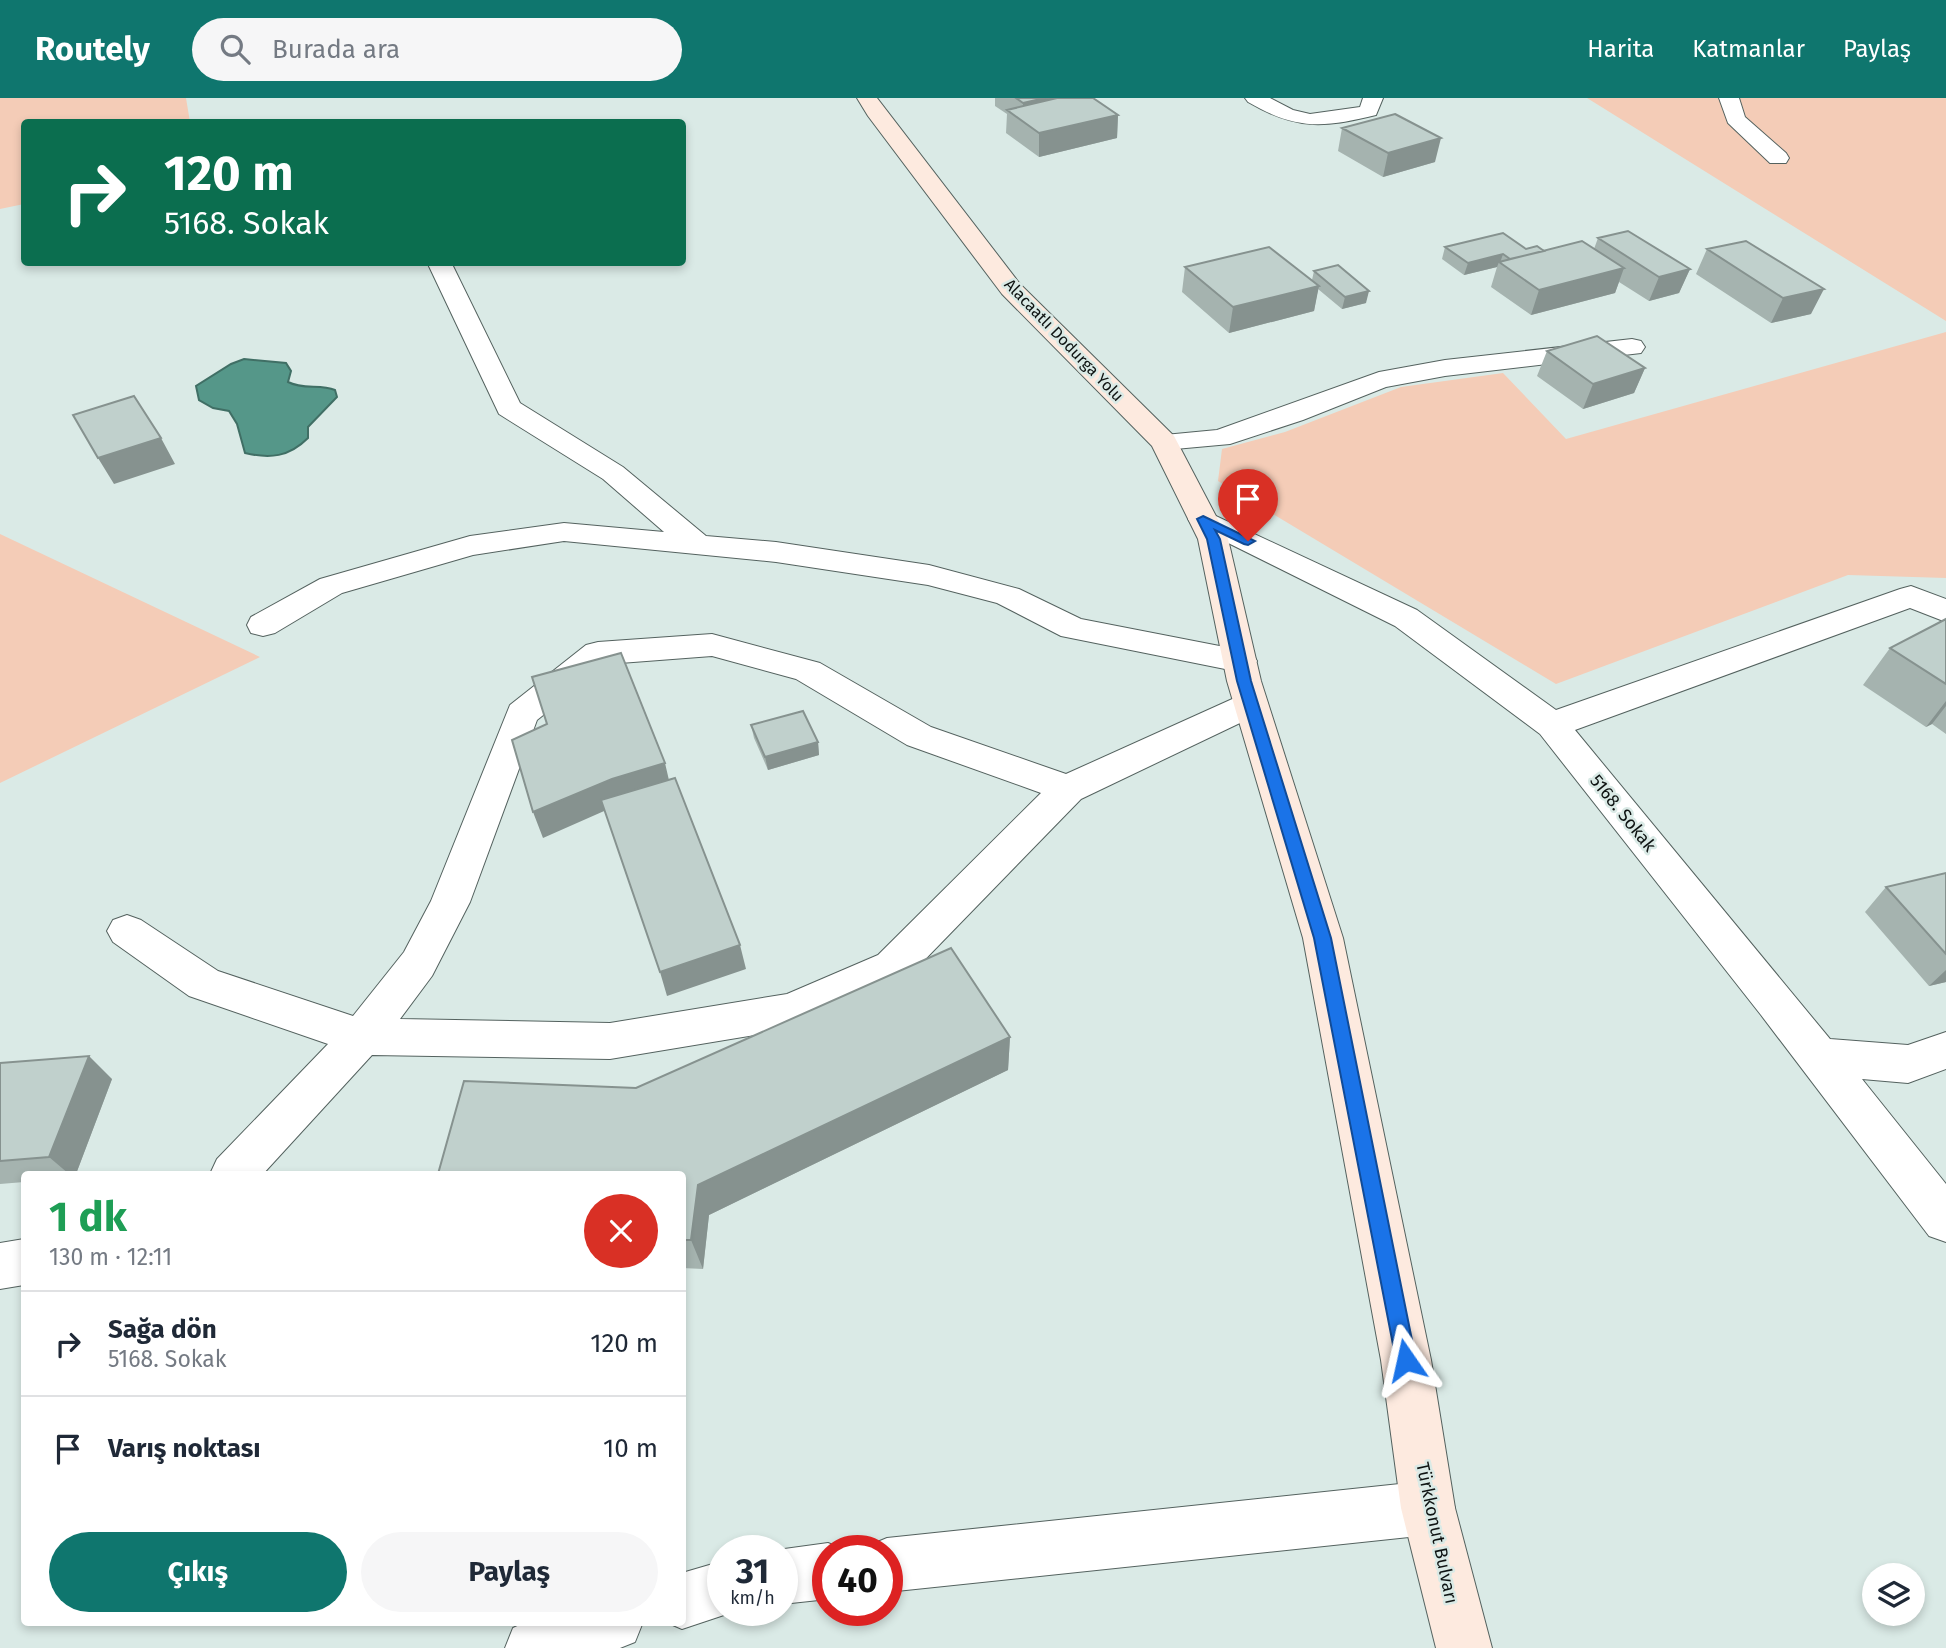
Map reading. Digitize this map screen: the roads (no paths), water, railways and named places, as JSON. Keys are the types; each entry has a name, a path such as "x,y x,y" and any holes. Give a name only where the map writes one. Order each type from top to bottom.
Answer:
{"street":[{"name":"Alacaatlı Dodurga Yolu","path":"867,98 1011,289 1164,442 1203,519"},
{"path":"1255,98 1283,114 1319,122 1369,111 1373,98"},
{"path":"1729,98 1735,119 1778,158"},
{"path":"441,266 509,408 613,473 698,545"},
{"path":"1164,442 1220,438 1293,414 1379,380 1481,363 1632,347"},
{"name":"Türkkonut Bulvarı","path":"1203,519 1213,539 1251,704 1323,938 1406,1360 1428,1508 1464,1648"},
{"name":"5168. Sokak","path":"1203,519 1406,618 1552,725 1819,1057 1946,1220"},
{"path":"263,625 331,586 470,546 564,532 776,552 929,575 1008,596 1073,628 1240,661"},
{"path":"1552,725 1911,596 1946,591"},
{"path":"1911,596 1946,611"},
{"path":"236,1171 362,1037 418,964 450,902 522,714 598,653 712,645 808,671 919,736 1068,789"},
{"path":"127,931 204,984 362,1037 610,1041 791,1012 892,967 1068,789 1251,704"},
{"path":"1819,1057 1908,1064 1946,1050"},
{"path":"0,1266 21,1262"},
{"path":"903,1562 1428,1508"},
{"path":"686,1600 707,1594"},
{"path":"533,1648 602,1626"}]}
